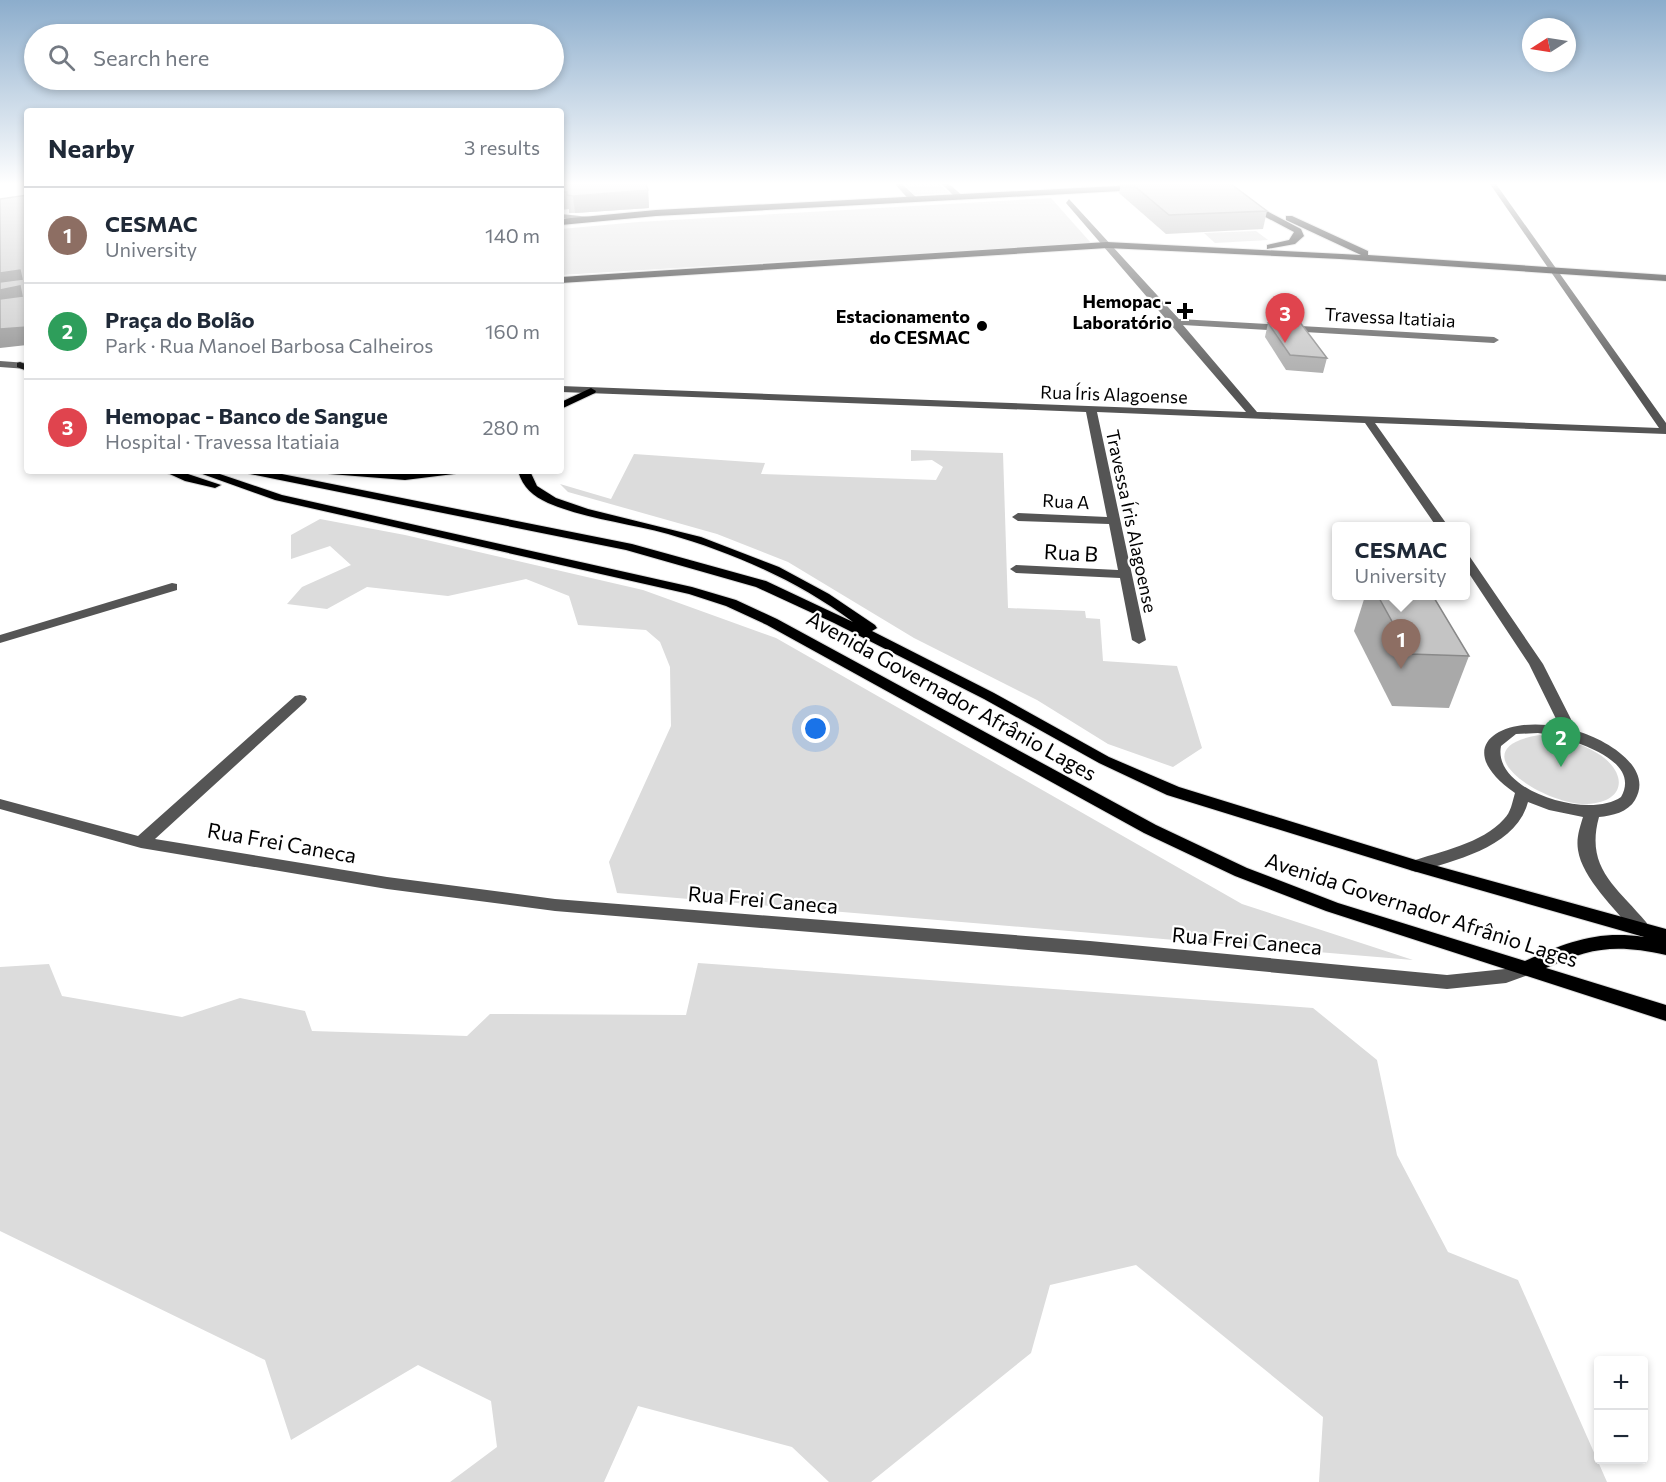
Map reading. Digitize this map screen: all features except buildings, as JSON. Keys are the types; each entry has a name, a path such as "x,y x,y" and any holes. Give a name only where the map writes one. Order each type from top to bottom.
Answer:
{"highway":[{"path":"564,280 980,253"},
{"path":"1268,253 1376,258 1666,278"},
{"path":"1365,253 1376,258"}],"main road":[{"path":"564,404 591,391"},
{"path":"176,474 189,479 279,498"},
{"name":"Avenida Governador Afrânio Lages","path":"209,474 279,498 634,576 731,603 772,622 1150,829 1241,872 1332,907 1666,1013"},
{"name":"Avenida Governador Afrânio Lages","path":"265,474 616,545 702,566 761,584 898,650 1104,760 1173,791 1416,866 1666,936"},
{"path":"368,474 405,477 430,474"},
{"path":"525,474 527,482 536,493 561,504 672,532 762,563 844,608 898,650"},
{"path":"1528,968 1570,949 1599,940 1620,939 1666,948"}],"street":[{"path":"1114,253 1254,415"},
{"path":"1544,253 1666,431"},
{"name":"Travessa Itatiaia","path":"1176,322 1494,340"},
{"path":"0,364 24,366"},
{"name":"Rua Íris Alagoense","path":"564,389 1666,431"},
{"name":"Travessa Íris Alagoense","path":"1091,410 1139,640"},
{"path":"1368,420 1439,522"},
{"name":"Rua A","path":"1018,517 1113,521"},
{"path":"1470,566 1536,664 1570,733"},
{"name":"Rua B","path":"1016,569 1125,574"},
{"path":"0,639 172,587"},
{"path":"141,842 300,699"},
{"path":"1538,728 1570,733 1610,752 1624,766 1632,779 1633,792 1626,802 1612,810 1592,812 1557,807 1523,792 1506,779 1495,765 1491,752 1495,741 1512,730 1538,728"},
{"path":"1416,866 1477,843 1508,826 1516,815 1523,792"},
{"name":"Rua Frei Caneca","path":"0,804 141,842 387,883 555,905 1078,947 1447,982 1506,976 1528,968"},
{"path":"1592,812 1586,837 1587,854 1598,873 1640,927"}],"shaded area":[{"path":"564,253 923,253 564,275"},
{"path":"911,450 1003,453 1008,608 1085,611 1086,618 1100,619 1103,661 1177,666 1202,748 1173,767 1108,744 1037,700 914,638 788,562 717,534 568,492 560,484 611,499 634,454 765,463 761,474 936,480 943,467 932,460 911,461"},
{"path":"320,519 405,535 643,590 776,638 1242,904 1413,960 617,893 609,862 671,726 670,667 660,642 646,630 578,625 569,596 526,579 448,596 367,587 327,609 287,604 302,587 351,565 330,546 291,559 291,535"},
{"path":"1540,735 1577,743 1597,753 1614,769 1618,777 1619,785 1616,792 1610,798 1600,802 1587,804 1569,802 1530,786 1515,775 1506,763 1505,751 1516,742"},
{"path":"698,963 1313,1008 1377,1060 1397,1155 1448,1252 1518,1280 1594,1452 1594,1464 1599,1464 1607,1482 1319,1482 1323,1417 1136,1265 1050,1285 1031,1353 871,1482 829,1482 792,1447 638,1406 604,1482 450,1482 497,1447 491,1401 418,1365 291,1440 265,1360 0,1231 0,967 49,964 62,996 182,1017 240,998 305,1011 312,1031 467,1036 490,1014 686,1015"}],"place":[{"name":"Hemopac - Laboratório","path":"1185,311"},
{"name":"Estacionamento do CESMAC","path":"982,326"},
{"name":"Hemopac - Banco de Sangue","path":"1285,343"},
{"name":"CESMAC","path":"1401,669"},
{"name":"Praça do Bolão","path":"1561,767"}]}
